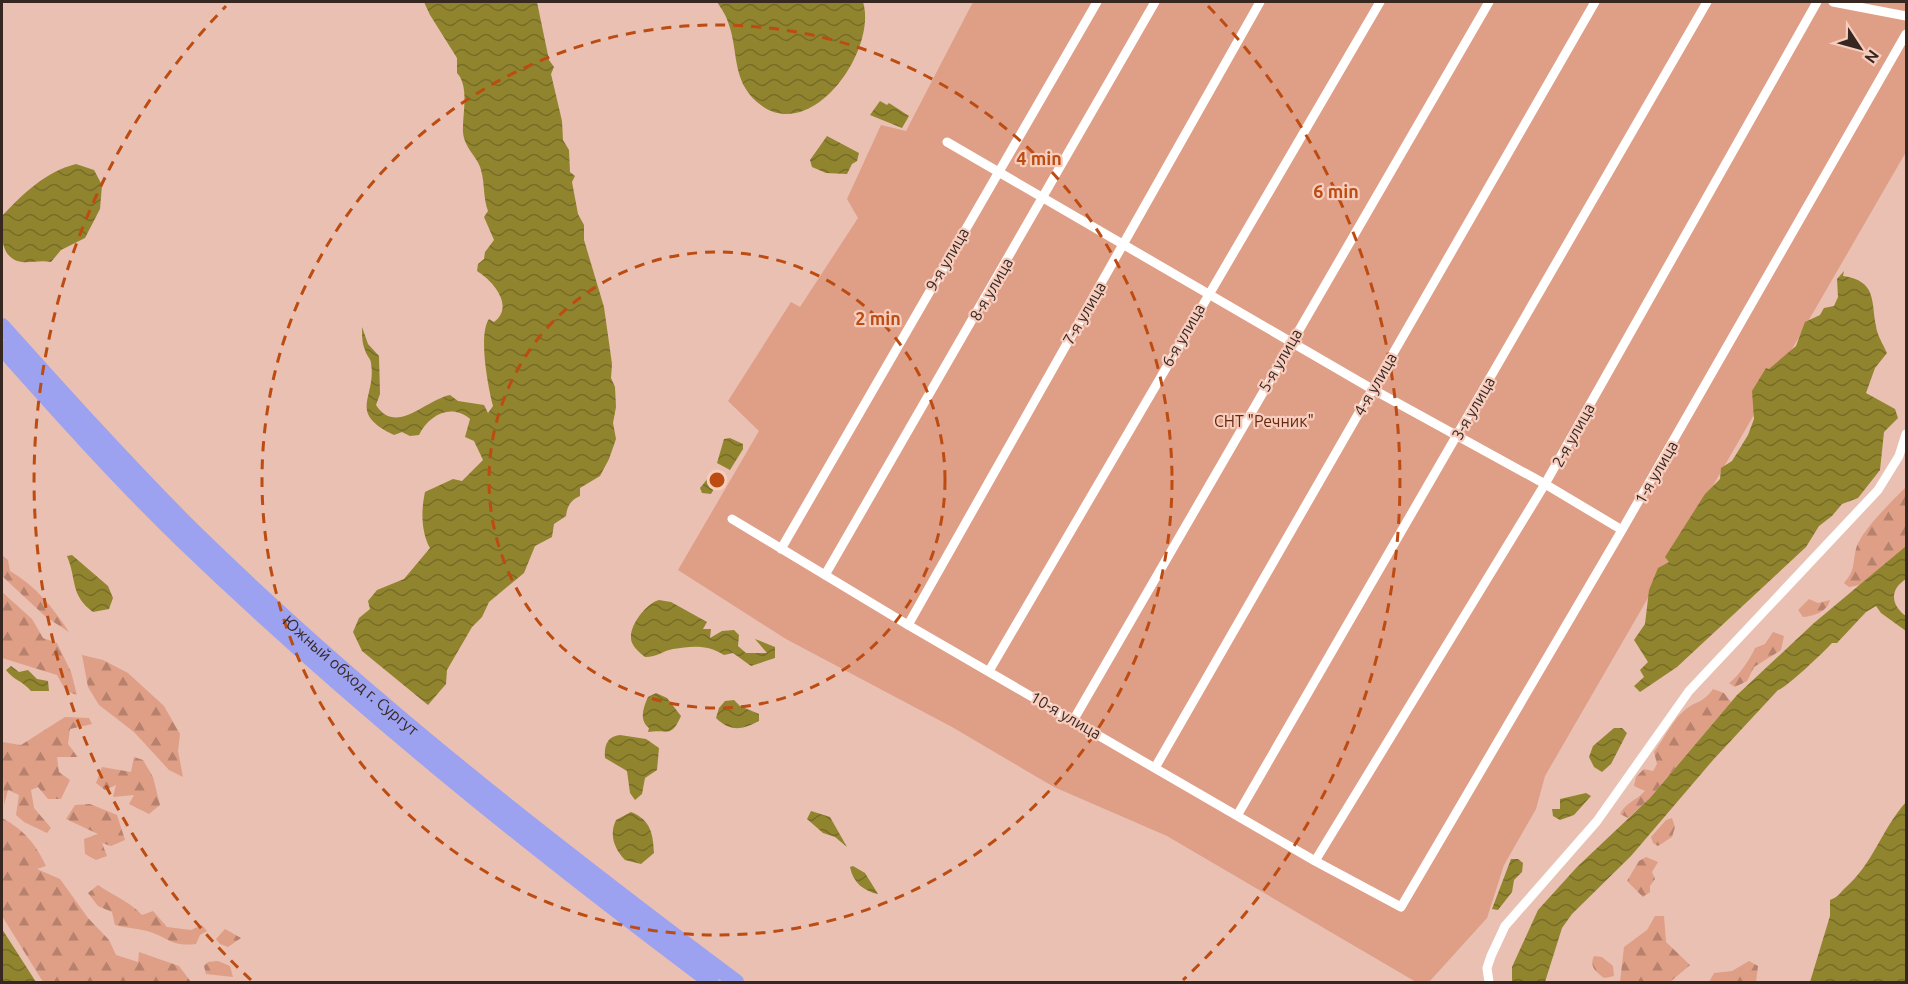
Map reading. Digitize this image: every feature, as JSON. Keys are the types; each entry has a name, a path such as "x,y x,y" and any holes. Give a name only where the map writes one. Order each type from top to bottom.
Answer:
{"highway":[{"name":"Южный обход г. Сургут","path":"2,326 191,529 320,649 505,806 736,982"},
{"name":"Южный обход г. Сургут","path":"2,348 181,539 310,660 496,818 711,982"}],"street":[{"name":"9-я улица","path":"781,549 1097,2"},
{"name":"8-я улица","path":"825,575 1155,2"},
{"name":"7-я улица","path":"908,625 1260,2"},
{"name":"6-я улица","path":"988,671 1380,2"},
{"name":"5-я улица","path":"1074,719 1290,342 1489,2"},
{"name":"4-я улица","path":"1156,766 1595,2"},
{"name":"3-я улица","path":"1238,814 1707,2"},
{"name":"2-я улица","path":"1315,861 1545,484 1817,2"},
{"path":"1833,2 1906,16"},
{"name":"1-я улица","path":"1401,907 1622,530 1906,34"},
{"path":"947,142 1372,390 1545,484 1622,530"},
{"path":"1489,982 1487,968 1505,926 1590,829 1689,690 1878,490 1899,456 1906,434"},
{"name":"10-я улица","path":"732,519 908,625 1156,766 1315,861 1401,907"}],"green space":[{"name":"СНТ \"Речник\"","path":"973,2 1906,2 1906,152 1545,776 1536,809 1504,865 1487,918 1429,982 1416,982 1167,836 1054,787 952,727 786,639 678,570 759,431 728,401 791,302 800,307 858,218 847,199 881,125 906,131"},
{"path":"1906,487 1906,546 1860,585 1849,587 1844,583 1852,570 1859,542 1878,516"},
{"path":"2,555 8,560 10,571 28,583 43,598 69,632 46,617 2,576"},
{"path":"2,592 32,619 43,638 57,643 71,672 77,695 66,691 57,675 2,658"},
{"path":"1809,599 1818,603 1830,600 1820,613 1803,617 1798,610"},
{"path":"1773,632 1784,636 1781,650 1754,667 1747,681 1735,687 1729,683 1744,667 1755,648 1765,644"},
{"path":"82,655 103,660 128,673 164,706 180,734 178,751 183,777 169,770 134,732 99,705 88,687"},
{"path":"1713,689 1724,693 1731,702 1650,798 1628,818 1620,814 1645,791 1634,786 1636,777 1644,769 1653,771 1657,764 1654,752 1681,713 1703,699"},
{"path":"65,717 89,718 92,724 70,729 68,744 78,757 57,757 59,772 70,780 61,799 48,799 38,787 31,790 34,808 51,828 47,833 24,822 16,815 19,795 8,790 4,805 2,742 21,745"},
{"path":"134,757 143,760 153,777 160,805 149,814 129,804 134,795 113,797 116,785 105,790 96,783 102,767 131,772"},
{"path":"90,804 117,815 125,840 111,846 102,843 107,856 96,860 85,854 84,839 98,834 66,819 75,805"},
{"path":"2,818 17,827 38,850 46,866 37,869 60,879 88,918 109,940 116,955 138,962 139,952 179,966 191,982 43,982 2,916"},
{"path":"1672,818 1675,827 1672,837 1658,846 1653,843 1651,837 1666,820"},
{"path":"1646,857 1658,862 1652,872 1655,879 1650,886 1650,892 1643,897 1627,881 1639,861"},
{"path":"98,885 128,903 142,915 153,911 167,927 191,930 202,925 207,931 200,935 196,944 188,945 175,943 147,931 115,925 112,912 98,906 88,893"},
{"path":"1655,916 1664,916 1666,942 1690,965 1670,982 1620,982 1624,947 1647,930"},
{"path":"225,929 241,938 228,947 220,944 216,939"},
{"path":"1594,956 1602,957 1613,966 1614,976 1604,978 1596,971 1592,963"},
{"path":"218,961 230,966 233,977 206,974 204,966 208,962"},
{"path":"1749,961 1758,966 1756,982 1709,982 1714,973 1732,971"}],"water":[{"path":"424,2 537,2 549,60 554,67 551,74 562,121 563,140 569,150 570,172 575,176 572,182 578,214 584,225 584,240 604,307 616,407 613,423 616,439 600,476 580,488 580,496 570,504 566,516 554,524 552,537 535,546 524,573 489,602 482,617 472,627 447,670 446,684 428,705 362,651 353,632 359,618 370,609 368,601 377,590 404,579 430,548 423,521 425,492 453,479 462,481 483,460 474,441 465,437 470,419 463,414 441,413 423,428 419,435 410,436 402,432 394,435 379,427 371,419 367,411 367,404 372,375 371,363 363,345 362,327 368,344 379,356 380,394 376,405 384,414 402,417 450,395 458,401 484,405 488,413 493,406 485,361 484,336 489,319 494,322 500,316 502,301 495,287 477,271 478,264 484,259 485,252 494,240 484,217 488,211 481,170 464,138 464,93 457,73 457,58"},
{"path":"717,2 863,2 865,22 860,44 850,67 836,87 818,103 798,113 777,113 757,102 743,84 728,22"},
{"path":"880,101 887,105 889,103 909,116 902,128 870,115"},
{"path":"827,136 859,153 857,161 852,164 847,174 826,173 812,167 810,160"},
{"path":"76,164 94,170 102,185 100,209 85,238 61,250 51,262 22,262 9,256 3,245 2,216 45,178"},
{"path":"1844,271 1843,276 1862,282 1867,287 1879,336 1887,353 1875,368 1866,393 1895,409 1898,418 1884,432 1880,470 1858,498 1842,504 1819,526 1806,547 1677,667 1640,692 1634,686 1644,677 1640,670 1648,662 1634,640 1645,624 1649,590 1658,568 1669,562 1665,557 1705,494 1720,479 1721,468 1732,461 1748,435 1754,419 1752,391 1766,368 1769,369 1796,346 1805,322 1820,315 1824,308 1834,306 1838,297 1837,279"},
{"path":"730,438 743,444 743,449 730,470 717,463 724,439"},
{"path":"720,470 723,473 711,494 702,493 700,488 708,477"},
{"path":"1906,546 1906,579 1897,588 1894,598 1897,607 1906,616 1906,631 1881,613 1876,606 1866,612 1837,643 1832,643 1796,677 1778,690 1713,760 1631,856 1572,914 1562,928 1545,982 1512,982 1512,967 1538,910 1577,867 1650,798 1737,695 1814,623"},
{"path":"72,555 108,586 113,598 109,609 93,612 81,599 75,587 67,556"},
{"path":"659,600 671,602 707,622 703,629 711,629 710,638 722,631 734,630 739,635 738,646 746,653 767,653 755,639 775,647 775,658 751,666 733,653 724,655 706,647 673,649 645,657 632,644 631,632 640,615 649,605"},
{"path":"11,666 19,672 28,670 37,679 48,681 49,691 31,691 6,670"},
{"path":"656,693 667,698 681,716 674,728 668,732 648,732 649,728 643,718 643,710 648,697"},
{"path":"734,700 740,706 759,714 759,721 742,728 721,723 716,718 719,708 725,701"},
{"path":"1614,728 1622,728 1627,733 1611,764 1602,772 1594,767 1589,757 1593,746"},
{"path":"620,735 646,739 659,748 657,770 645,778 642,794 635,800 630,793 627,771 605,758 607,742 612,737"},
{"path":"1586,793 1591,796 1574,815 1560,820 1553,816 1552,809 1560,809 1560,799"},
{"path":"1906,802 1906,982 1810,982 1830,916 1830,900 1835,898 1863,868"},
{"path":"811,811 830,817 847,847 835,837 823,833 807,819"},
{"path":"631,812 647,823 653,840 654,853 641,864 625,860 618,851 613,836 616,820"},
{"path":"1511,859 1518,859 1523,863 1522,872 1514,880 1512,892 1498,910 1492,909"},
{"path":"853,866 865,873 878,894 868,891 856,882 851,873 850,867"},
{"path":"2,929 36,982 2,982"}]}
